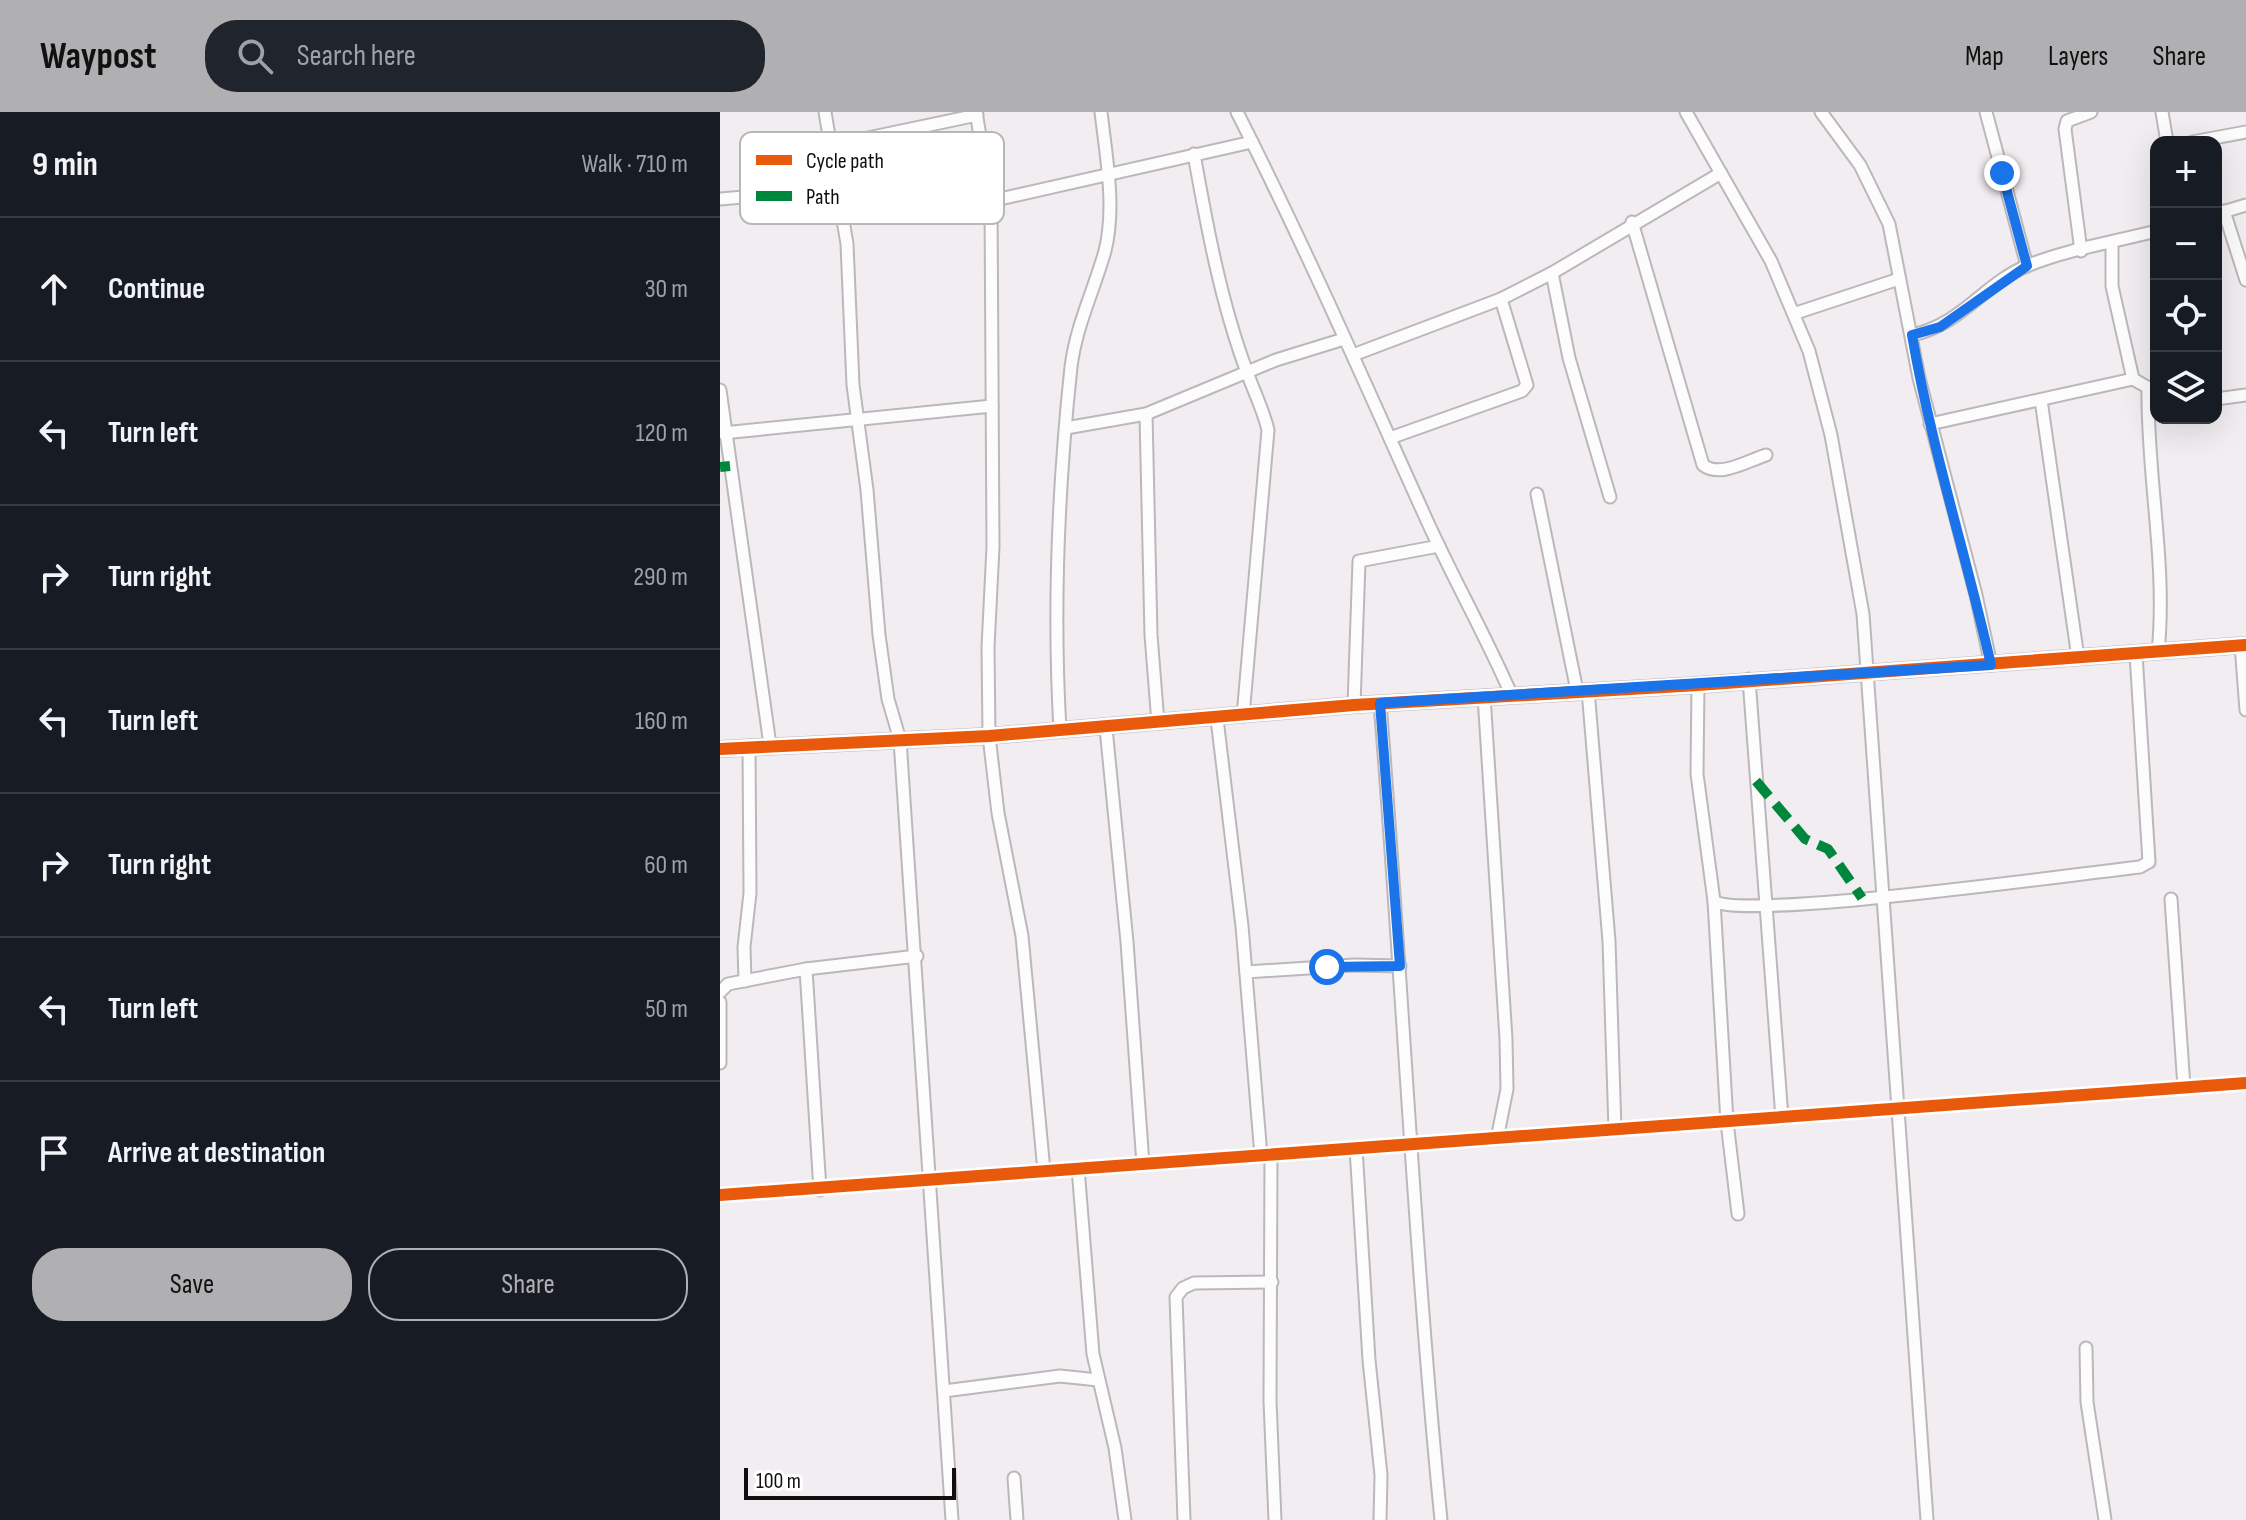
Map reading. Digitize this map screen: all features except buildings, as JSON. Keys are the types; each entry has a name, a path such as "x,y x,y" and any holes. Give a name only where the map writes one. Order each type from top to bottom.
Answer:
{"street":[{"path":"825,112 828,132"},
{"path":"1060,730 1056,580 1066,428 1075,341 1105,250 1107,173 1101,112"},
{"path":"1686,112 1796,313 1831,435 1863,614 1895,1109 1927,1520"},
{"path":"1821,112 1860,165 1889,224 1930,424 1976,595 1991,665"},
{"path":"1986,112 2027,266"},
{"path":"2081,251 2065,129 2067,121 2091,112"},
{"path":"2162,112 2166,136"},
{"path":"892,132 976,113"},
{"path":"1241,113 1439,546 1471,605 1511,694"},
{"path":"2222,136 2246,132"},
{"path":"1004,198 1252,142"},
{"path":"1194,154 1207,230 1247,372 1261,403 1268,430 1243,716"},
{"path":"1353,355 1501,299 1552,273 1632,222 1721,173"},
{"path":"720,199 740,197"},
{"path":"2222,211 2246,205"},
{"path":"2222,217 2246,280"},
{"path":"1632,222 1703,465 1710,471 1720,471 1766,455"},
{"path":"843,224 847,244 853,385 884,675 900,740 917,956 952,1520"},
{"path":"991,224 989,736 998,813 1022,936 1044,1171"},
{"path":"1912,335 1940,327 2027,266 2150,232"},
{"path":"2112,242 2112,286 2133,379 2150,390"},
{"path":"1552,273 1569,358 1610,497"},
{"path":"1796,313 1899,279"},
{"path":"1390,438 1522,391 1527,385 1501,299"},
{"path":"1066,428 1146,414 1247,372 1344,339"},
{"path":"1930,424 2133,379"},
{"path":"720,390 723,433 770,745"},
{"path":"2222,398 2246,395"},
{"path":"2041,400 2078,658"},
{"path":"723,433 992,406"},
{"path":"1146,414 1152,657 1158,723"},
{"path":"2150,415 2147,452 2161,604 2158,652"},
{"path":"1537,494 1582,690 1609,941 1615,1130"},
{"path":"1354,705 1359,561 1439,546"},
{"path":"720,749 989,736 1380,703 1698,685 2243,645 2246,710"},
{"path":"1714,901 1721,906 1764,907 1881,897 2140,867 2149,862 2136,654"},
{"path":"1749,679 1782,1118"},
{"path":"1698,685 1697,774 1714,901 1727,1122 1738,1214"},
{"path":"1484,696 1506,1039 1507,1089 1497,1139"},
{"path":"1380,703 1410,1145 1428,1355 1427,1396 1441,1520"},
{"path":"1217,719 1266,1156 1272,1282 1270,1401 1275,1520"},
{"path":"1106,728 1127,942 1143,1164"},
{"path":"745,981 744,947 750,893 749,746"},
{"path":"2171,899 2184,1087"},
{"path":"720,992 728,984 806,969 917,956"},
{"path":"1246,972 1354,965 1400,966"},
{"path":"806,969 820,1190"},
{"path":"720,1002 720,1063"},
{"path":"720,1195 2246,1083"},
{"path":"1356,1148 1369,1360 1381,1475 1380,1520"},
{"path":"1078,1168 1098,1380 1115,1448 1125,1520"},
{"path":"1184,1520 1176,1297 1183,1288 1194,1283 1272,1282"},
{"path":"2086,1348 2087,1402 2105,1520"},
{"path":"944,1391 1060,1376 1098,1380"},
{"path":"1014,1478 1017,1520"}],"marked path":[{"path":"720,467 730,466"},
{"path":"1756,781 1805,839 1828,849 1862,898"}],"cycle path":[{"path":"720,749 989,736 1354,705 1698,685 2246,645"},
{"path":"720,1195 2246,1083"}],"route":[{"path":"1327,967 1400,966 1380,703 1991,665 1976,595 1930,424 1912,335 1940,327 2027,266 2002,173"}]}
